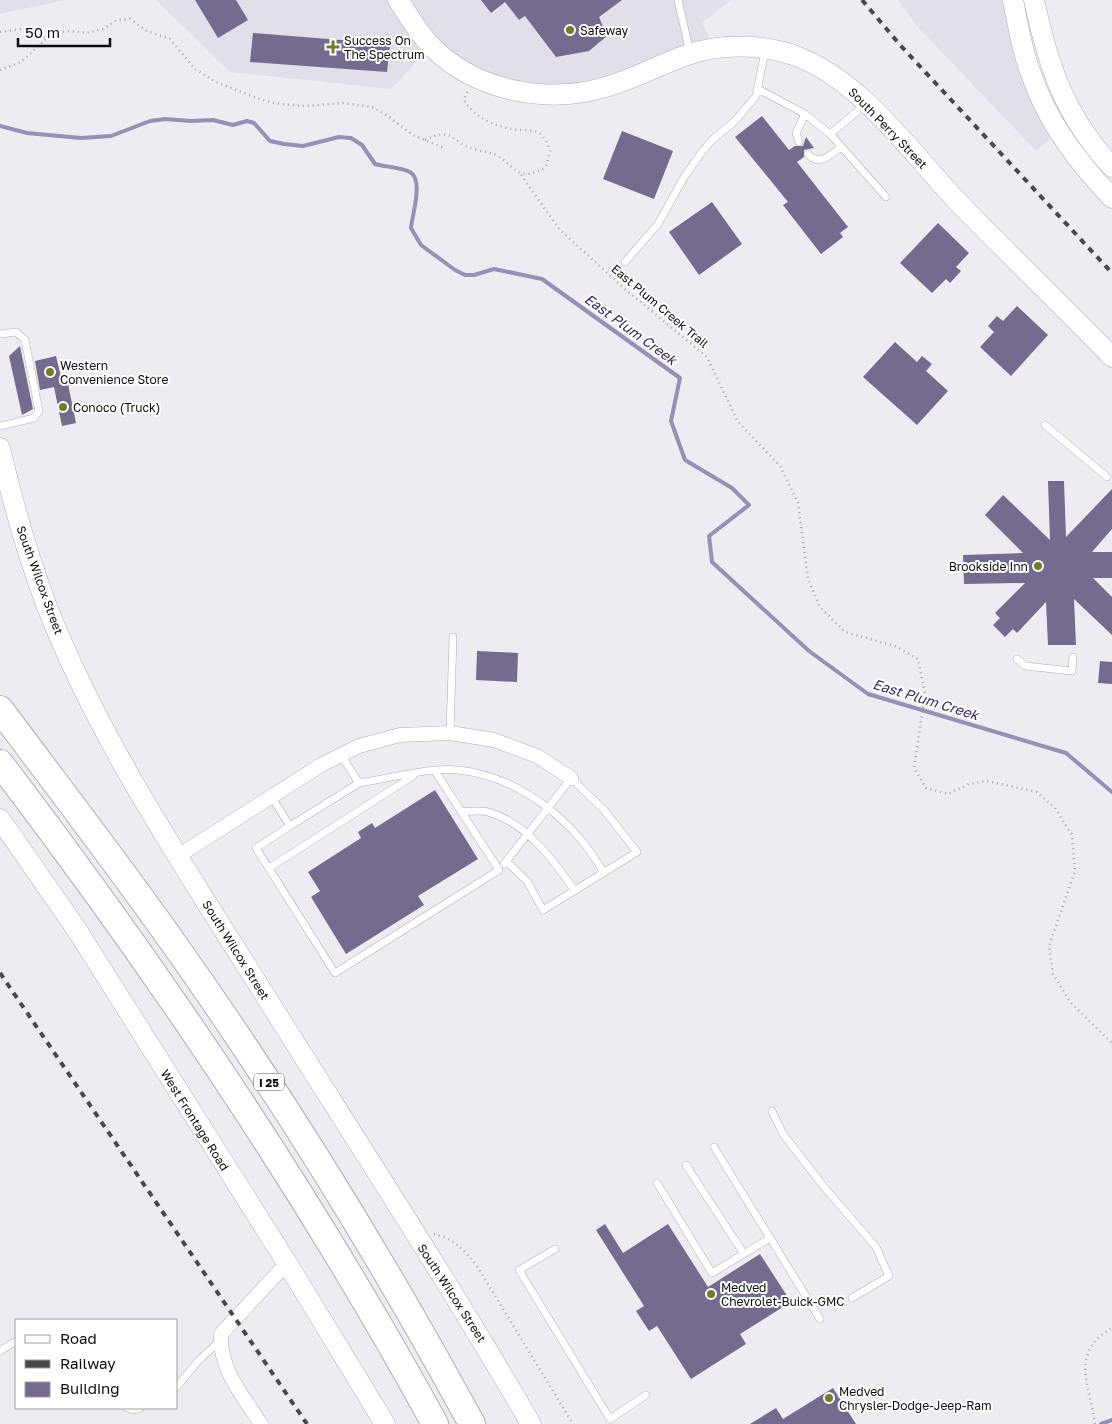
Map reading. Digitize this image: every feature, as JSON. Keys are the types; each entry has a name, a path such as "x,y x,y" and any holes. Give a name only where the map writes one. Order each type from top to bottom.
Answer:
{"highway":[{"path":"0,703 37,759"},
{"name":"I 25","path":"0,709 168,935 281,1100 397,1291 472,1424"},
{"name":"I 25","path":"0,765 52,831 160,980 251,1115 372,1313 435,1424"}],"main road":[{"name":"South Perry Street","path":"398,0 432,46 457,66 509,89 529,94 550,96 576,94 612,85 690,54 715,48 766,48 795,55 814,63 833,74 867,103 952,195 1112,358"},
{"path":"1013,0 1026,60 1044,106 1068,146 1112,198"},
{"path":"1034,0 1046,54 1063,98 1080,128 1112,167"},
{"name":"South Wilcox Street","path":"0,448 26,544 46,602 90,701 178,856 479,1334 532,1424"},
{"name":"West Frontage Road","path":"0,819 77,930 287,1263 385,1424"}],"street":[{"path":"178,856 271,796 341,755 380,739 400,735 450,733 478,736 523,749 571,778"},
{"path":"261,1424 234,1384 224,1363 221,1334 229,1323 287,1263"}],"lane":[{"path":"678,0 690,54"},
{"path":"625,262 658,224 683,179 701,153 747,107 758,89 766,48"},
{"path":"758,89 805,114 830,134 886,197"},
{"path":"830,134 867,103"},
{"path":"799,142 796,133 805,114"},
{"path":"808,154 815,160 820,160 841,147"},
{"path":"0,334 16,332 24,340 39,411 34,418 0,426"},
{"path":"1045,425 1107,477"},
{"path":"450,733 454,637"},
{"path":"1017,659 1025,666 1072,671 1073,657"},
{"path":"341,755 359,783"},
{"path":"506,861 527,881 543,910 637,852 604,810 571,778 548,808 526,835 499,870 335,973 256,848 359,783 435,771 457,770 494,778 527,792 548,808 568,824 587,844 604,872"},
{"path":"435,771 499,870"},
{"path":"269,868 415,774"},
{"path":"271,796 290,826"},
{"path":"460,812 487,812 507,821 547,851 575,890"},
{"path":"772,1110 783,1134 824,1187 876,1246 889,1276 852,1298"},
{"path":"714,1148 820,1318"},
{"path":"686,1165 744,1254"},
{"path":"657,1184 712,1274 770,1238"},
{"path":"555,1248 519,1270 610,1419 646,1395"},
{"path":"178,1386 198,1361 221,1340"},
{"path":"0,1352 15,1342"}],"path":[{"path":"0,70 21,62 46,38 71,31 86,33 103,29 117,20 130,19 147,31 170,39 195,69 216,82 262,100 280,104 305,106 344,103 372,107 385,114 413,135 444,148"},
{"path":"0,32 22,30 46,38"},
{"path":"474,75 464,100 469,109 489,122 508,128 537,132 548,144 550,160 546,167 530,174 521,175"},
{"name":"East Plum Creek Trail","path":"425,140 438,134 452,135 467,147 498,156 521,175 560,230 626,290 707,356 738,422 780,466 798,503 808,579 820,607 845,632 894,646 918,659 925,693 914,768 926,788 948,794 969,784 988,782 1037,792 1055,808 1072,835 1075,871 1049,946 1053,974 1071,1003 1112,1043"},
{"path":"432,1233 453,1240 462,1246 477,1266 573,1424"},
{"path":"1095,1424 1085,1380 1085,1360 1093,1343 1112,1328"}],"shaded area":[{"path":"0,0 65,0 0,14"},
{"path":"156,0 731,0 702,23 715,49 612,85 529,94 432,46 391,89 230,72"},
{"path":"898,0 1003,0 1012,46 1027,91 1050,139 1036,151 917,26"}],"building":[{"path":"195,0 236,0 248,20 218,38"},
{"name":"Safeway","path":"481,0 622,0 599,17 607,36 589,51 556,57 525,16 519,20 505,2 491,13"},
{"path":"253,33 390,44 387,72 250,62"},
{"path":"762,116 789,150 795,146 803,146 806,137 814,148 804,150 804,157 797,162 848,227 840,233 843,237 821,254 783,205 788,202 735,137"},
{"path":"622,131 673,151 654,199 603,179"},
{"path":"712,202 742,244 699,275 669,232"},
{"path":"938,223 969,253 956,267 961,271 950,283 946,279 932,293 900,263"},
{"path":"1017,306 1048,335 1011,376 980,347 994,332 988,326 997,316 1003,321"},
{"path":"895,342 917,362 922,356 932,364 926,371 948,391 917,425 863,377"},
{"path":"20,346 33,409 22,415 9,356"},
{"path":"56,356 63,385 68,384 76,423 62,426 54,387 40,390 35,361"},
{"name":"Brookside Inn","path":"1048,481 1064,481 1066,537 1112,489 1112,529 1092,552 1112,552 1112,578 1093,578 1112,597 1112,635 1074,599 1076,645 1048,645 1046,602 1017,633 1013,629 1005,637 993,625 1000,618 995,613 1025,583 964,584 963,555 1023,553 985,515 1003,495 1050,540"},
{"path":"477,651 518,653 517,682 476,680"},
{"path":"1100,661 1112,662 1112,684 1098,683"},
{"path":"435,790 478,859 418,896 424,905 346,954 311,897 320,891 308,872 361,838 358,832 372,823 375,828"},
{"name":"Medved Chevrolet-Buick-GMC","path":"605,1224 623,1253 668,1224 708,1287 760,1254 791,1302 740,1334 746,1344 691,1379 657,1326 649,1331 636,1311 644,1306 596,1230"},
{"name":"Medved Chrysler-Dodge-Jeep-Ram","path":"833,1388 856,1424 750,1424 776,1408 783,1419"}],"waterway":[{"name":"East Plum Creek","path":"0,126 27,133 81,138 111,136 150,121 165,119 213,120 233,125 247,121 254,123 270,141 284,144 303,146 339,137 351,138 362,145 375,164 410,172 414,176 417,190 411,228 421,245 455,270 465,275 474,275 494,269 542,279 680,378 671,421 685,460 732,488 749,505 709,536 712,562 809,651 868,694 1066,753 1112,792"},
{"name":"East Plum Creek","path":"1101,1424 1112,1420"}],"railway":[{"path":"862,0 901,46 1112,273"},
{"path":"0,973 307,1424"}],"place":[{"name":"Safeway","path":"570,30"},
{"name":"Success On The Spectrum","path":"333,47"},
{"name":"Western Convenience Store","path":"50,372"},
{"name":"Conoco (Truck)","path":"63,407"},
{"name":"Brookside Inn","path":"1038,566"},
{"name":"Medved Chevrolet-Buick-GMC","path":"711,1294"},
{"name":"Medved Chrysler-Dodge-Jeep-Ram","path":"829,1398"}]}
